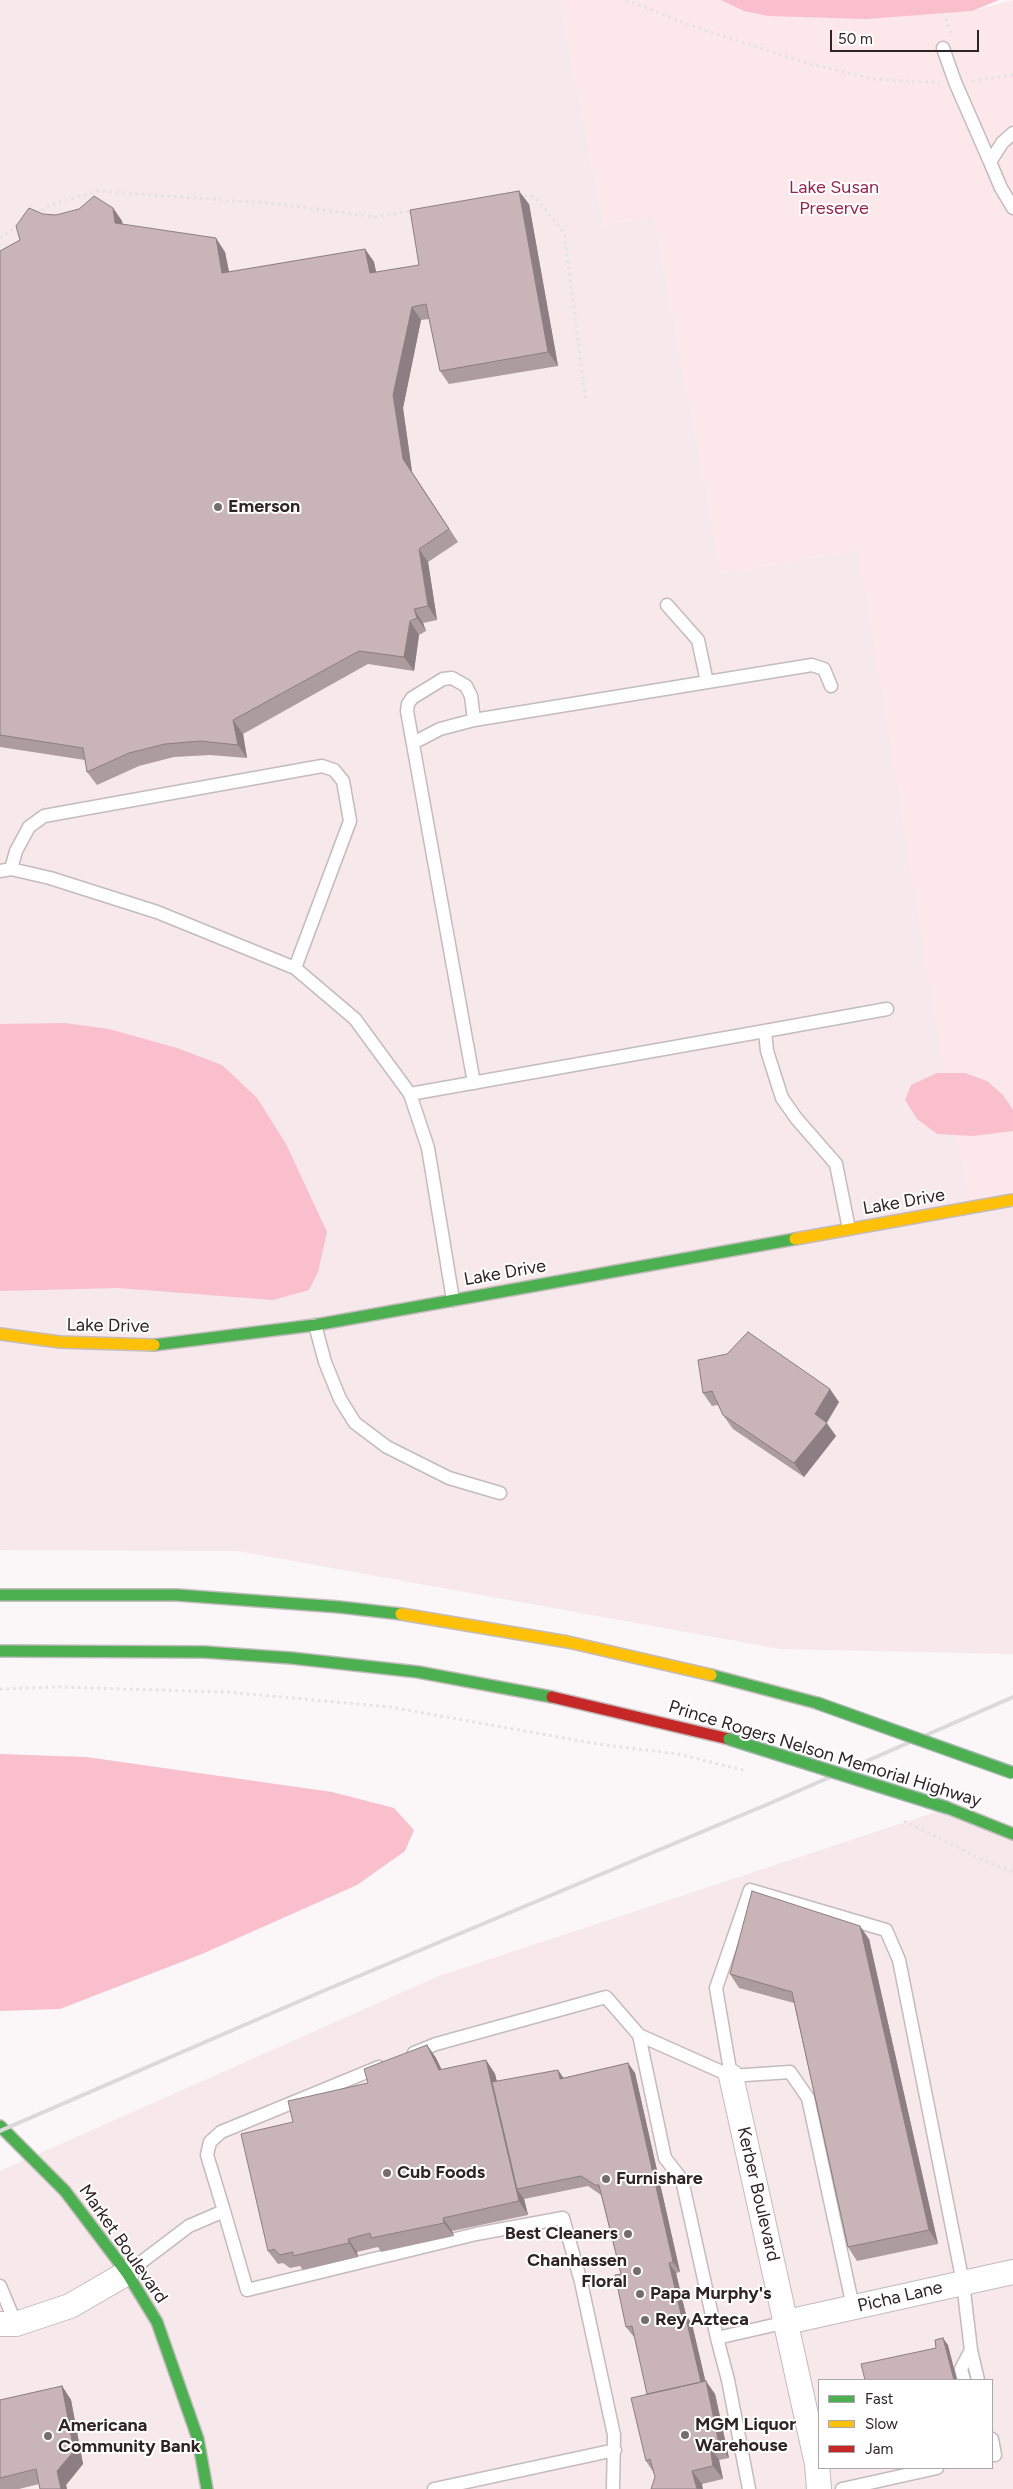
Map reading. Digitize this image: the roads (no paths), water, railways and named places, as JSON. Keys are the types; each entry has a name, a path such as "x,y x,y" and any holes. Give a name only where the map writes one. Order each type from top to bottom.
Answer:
{"main road":[{"name":"Lake Drive","path":"0,1334 60,1342 161,1344 315,1325 1013,1200"},
{"path":"0,1595 177,1595 339,1607 406,1615 568,1642 687,1669 817,1703 1013,1773"},
{"name":"Prince Rogers Nelson Memorial Highway","path":"0,1651 104,1650 204,1652 399,1670 570,1700 729,1739 948,1808 1013,1834"},
{"name":"Market Boulevard","path":"0,2126 65,2192 127,2273 157,2322 198,2439 207,2489"}],"street":[{"name":"Kerber Boulevard","path":"732,2076 817,2464 819,2489"},
{"name":"Picha Lane","path":"787,2322 1013,2272"},
{"path":"8,2324 47,2315 77,2304 127,2273"}],"lane":[{"path":"948,45 955,82 990,162 1007,186 1013,208"},
{"path":"990,162 1002,142 1013,133"},
{"path":"667,605 698,640 707,682"},
{"path":"413,743 440,729 474,720 812,665 824,669 831,686"},
{"path":"474,720 471,696 466,686 452,678 443,680 412,698 406,711 474,1082"},
{"path":"295,968 350,821 343,781 334,770 322,766 44,816 29,828 6,870 50,878 157,912 295,968 355,1019 410,1094 428,1148 452,1300"},
{"path":"410,1094 887,1009"},
{"path":"765,1031 767,1051 782,1098 796,1118 836,1164 849,1229"},
{"path":"315,1325 325,1362 340,1399 354,1423 386,1447 449,1478 500,1493"},
{"path":"732,2076 716,1988 750,1890 886,1930 899,1960 962,2283 971,2350 978,2379"},
{"path":"613,2489 614,2435 582,2282 563,2218 476,2234 247,2290 207,2155 210,2142 221,2132 436,2044 606,1998 639,2035 732,2076 790,2072 808,2098 853,2308"},
{"path":"639,2035 665,2158 682,2180 728,2380 749,2489"},
{"path":"127,2273 189,2226 224,2211"},
{"path":"0,2286 8,2324"},
{"path":"717,2338 787,2322"},
{"path":"964,2379 961,2370 971,2350"},
{"path":"434,2489 451,2487 615,2450"},
{"path":"842,2489 932,2469"}],"railway":[{"path":"0,2131 316,1994 773,1802 1013,1697"}],"place":[{"name":"Emerson","path":"218,507"},
{"name":"Cub Foods","path":"387,2173"},
{"name":"Furnishare","path":"606,2179"},
{"name":"Best Cleaners","path":"628,2234"},
{"name":"Chanhassen Floral","path":"637,2271"},
{"name":"Papa Murphy's","path":"640,2294"},
{"name":"Rey Azteca","path":"645,2320"},
{"name":"MGM Liquor Warehouse","path":"685,2435"},
{"name":"Americana Community Bank","path":"48,2436"}],"park label":[{"name":"Lake Susan Preserve","path":"834,198"}]}
